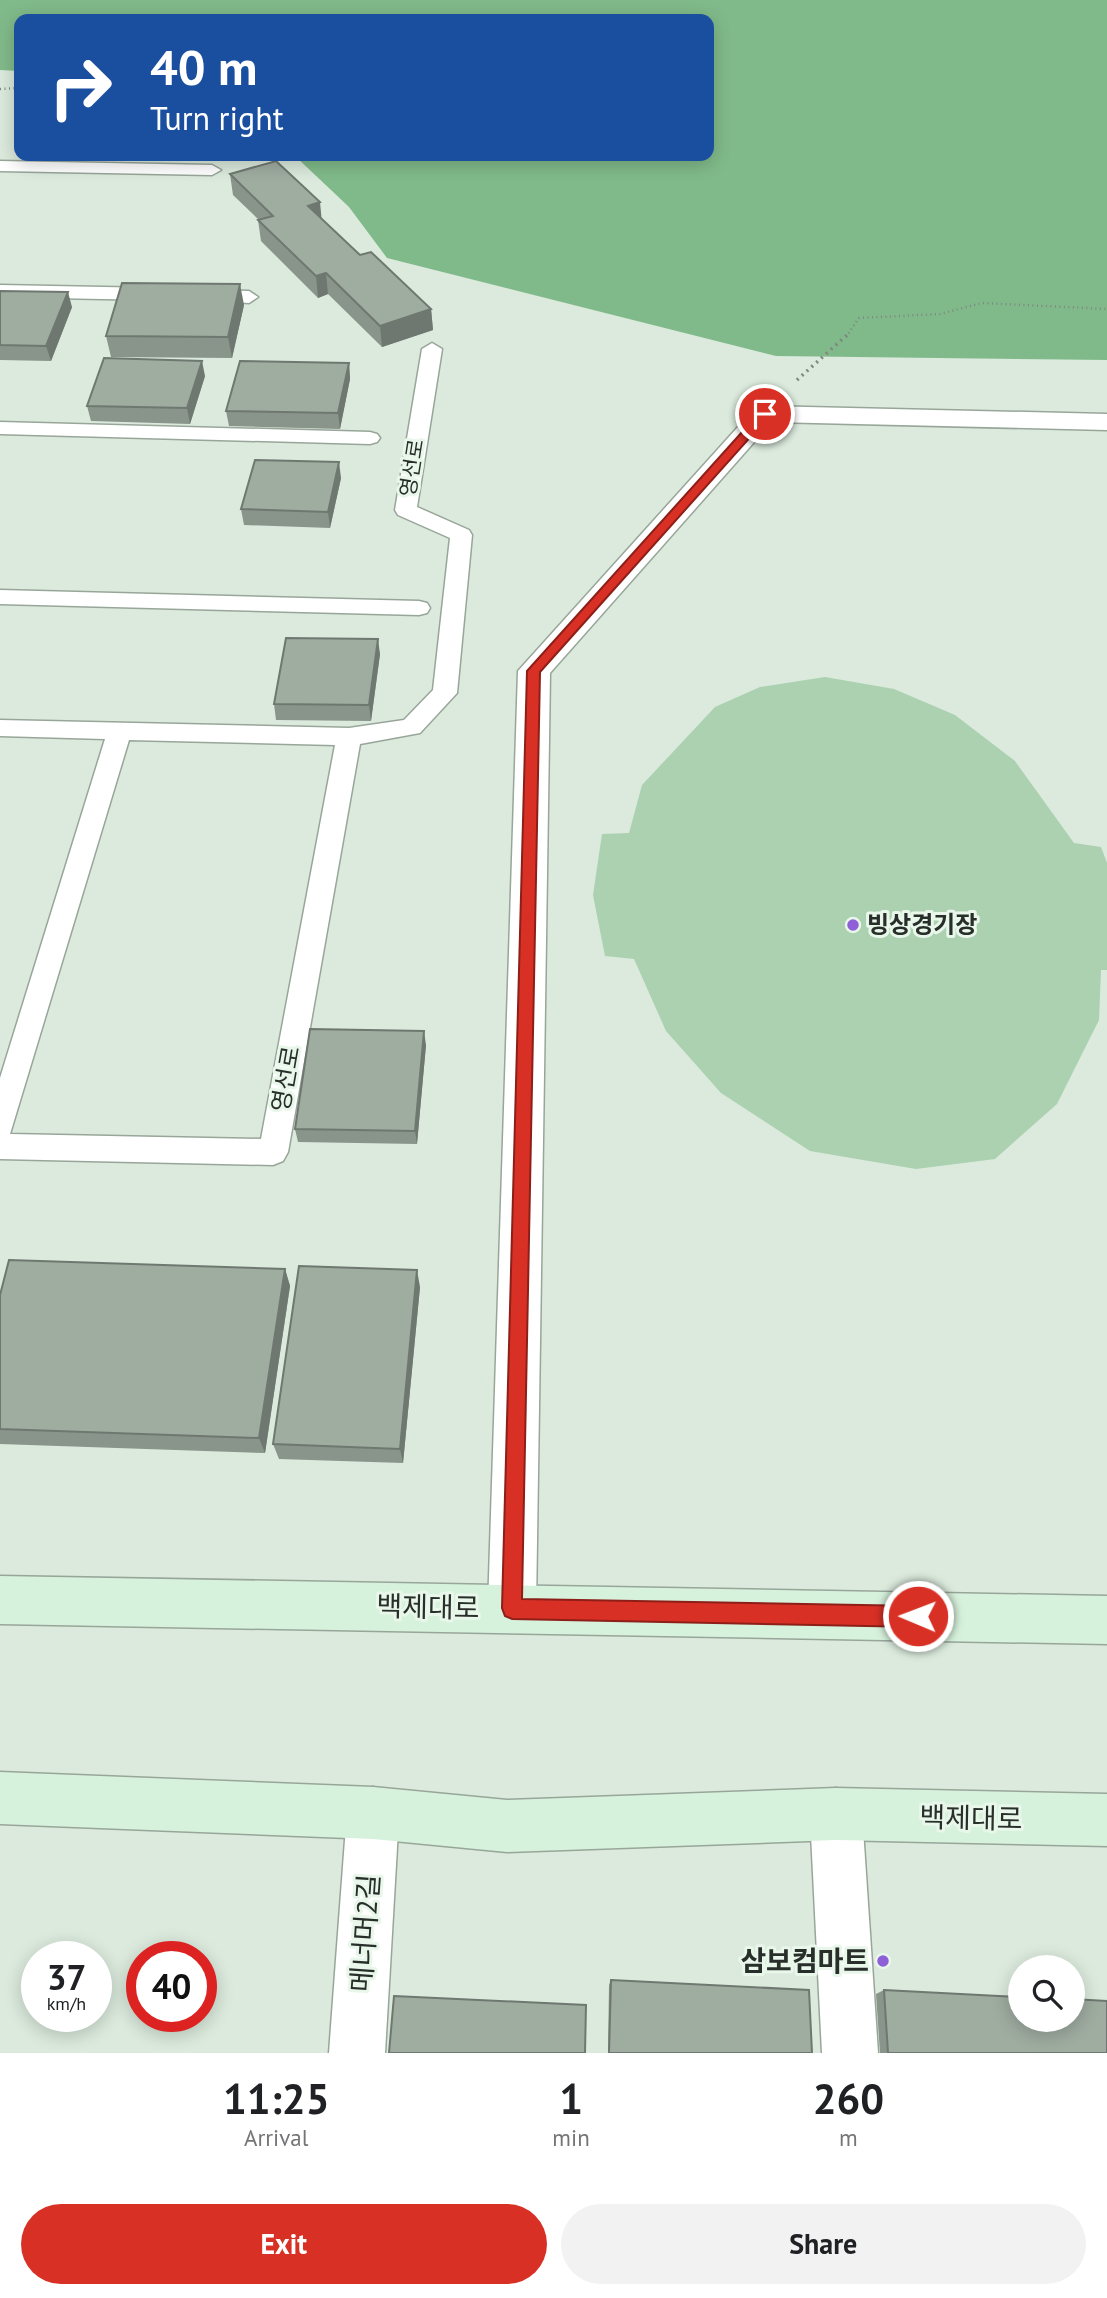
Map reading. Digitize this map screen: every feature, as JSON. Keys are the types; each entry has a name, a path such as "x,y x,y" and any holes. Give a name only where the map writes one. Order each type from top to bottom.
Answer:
{"street":[{"path":"512,1608 534,671 765,414 1107,422"},
{"name":"백제대로","path":"0,1600 1107,1620"},
{"name":"백제대로","path":"0,1798 373,1813 507,1826 836,1814 1107,1820"},
{"name":"메너머2길","path":"357,2053 373,1813"},
{"path":"836,1814 850,2053"}],"lane":[{"path":"0,166 212,170"},
{"path":"0,291 248,297"},
{"name":"영선로","path":"0,728 349,737 411,727 445,693 461,535 406,510 432,349"},
{"name":"영선로","path":"0,428 370,438"},
{"path":"0,597 419,608"},
{"path":"0,1125 120,731"},
{"name":"영선로","path":"0,1146 273,1152 349,737"}],"path":[{"path":"794,383 845,339 859,318 875,314 940,314 981,303 1059,305 1083,310 1107,309"}],"green space":[{"path":"0,0 1107,0 1107,360 776,356 387,258 349,207 300,161 714,161 714,14 14,14 14,71 0,70"},
{"name":"빙상경기장","path":"825,677 894,689 955,715 1015,761 1074,843 1101,847 1107,863 1107,970 1101,970 1099,1020 1057,1104 995,1159 916,1169 810,1151 721,1093 666,1031 634,959 605,956 593,895 602,834 629,833 642,785 715,707 760,687"}],"building":[{"path":"276,161 320,202 308,206 360,255 371,252 431,309 380,326 326,273 316,276 258,220 273,216 230,174"},
{"path":"122,283 240,284 228,337 106,336"},
{"path":"0,291 68,292 46,346 0,345"},
{"path":"104,358 202,361 187,408 87,406"},
{"path":"240,361 349,363 338,413 226,411"},
{"path":"255,460 339,462 328,512 241,509"},
{"path":"286,638 378,639 369,705 274,704"},
{"path":"310,1029 424,1031 415,1131 295,1129"},
{"path":"9,1260 285,1269 259,1438 0,1429 0,1295"},
{"path":"299,1266 417,1270 400,1449 273,1444"},
{"path":"611,1980 809,1990 812,2053 609,2053"},
{"path":"884,1990 1008,1996 1008,2032 1085,2032 1085,2000 1107,2001 1107,2053 888,2053"},
{"path":"394,1996 586,2005 585,2053 389,2053"}],"place":[{"name":"빙상경기장","path":"853,925"},
{"name":"삼보컴마트","path":"883,1961"}],"route":[{"path":"765,414 534,671 512,1608 918,1616"}]}
